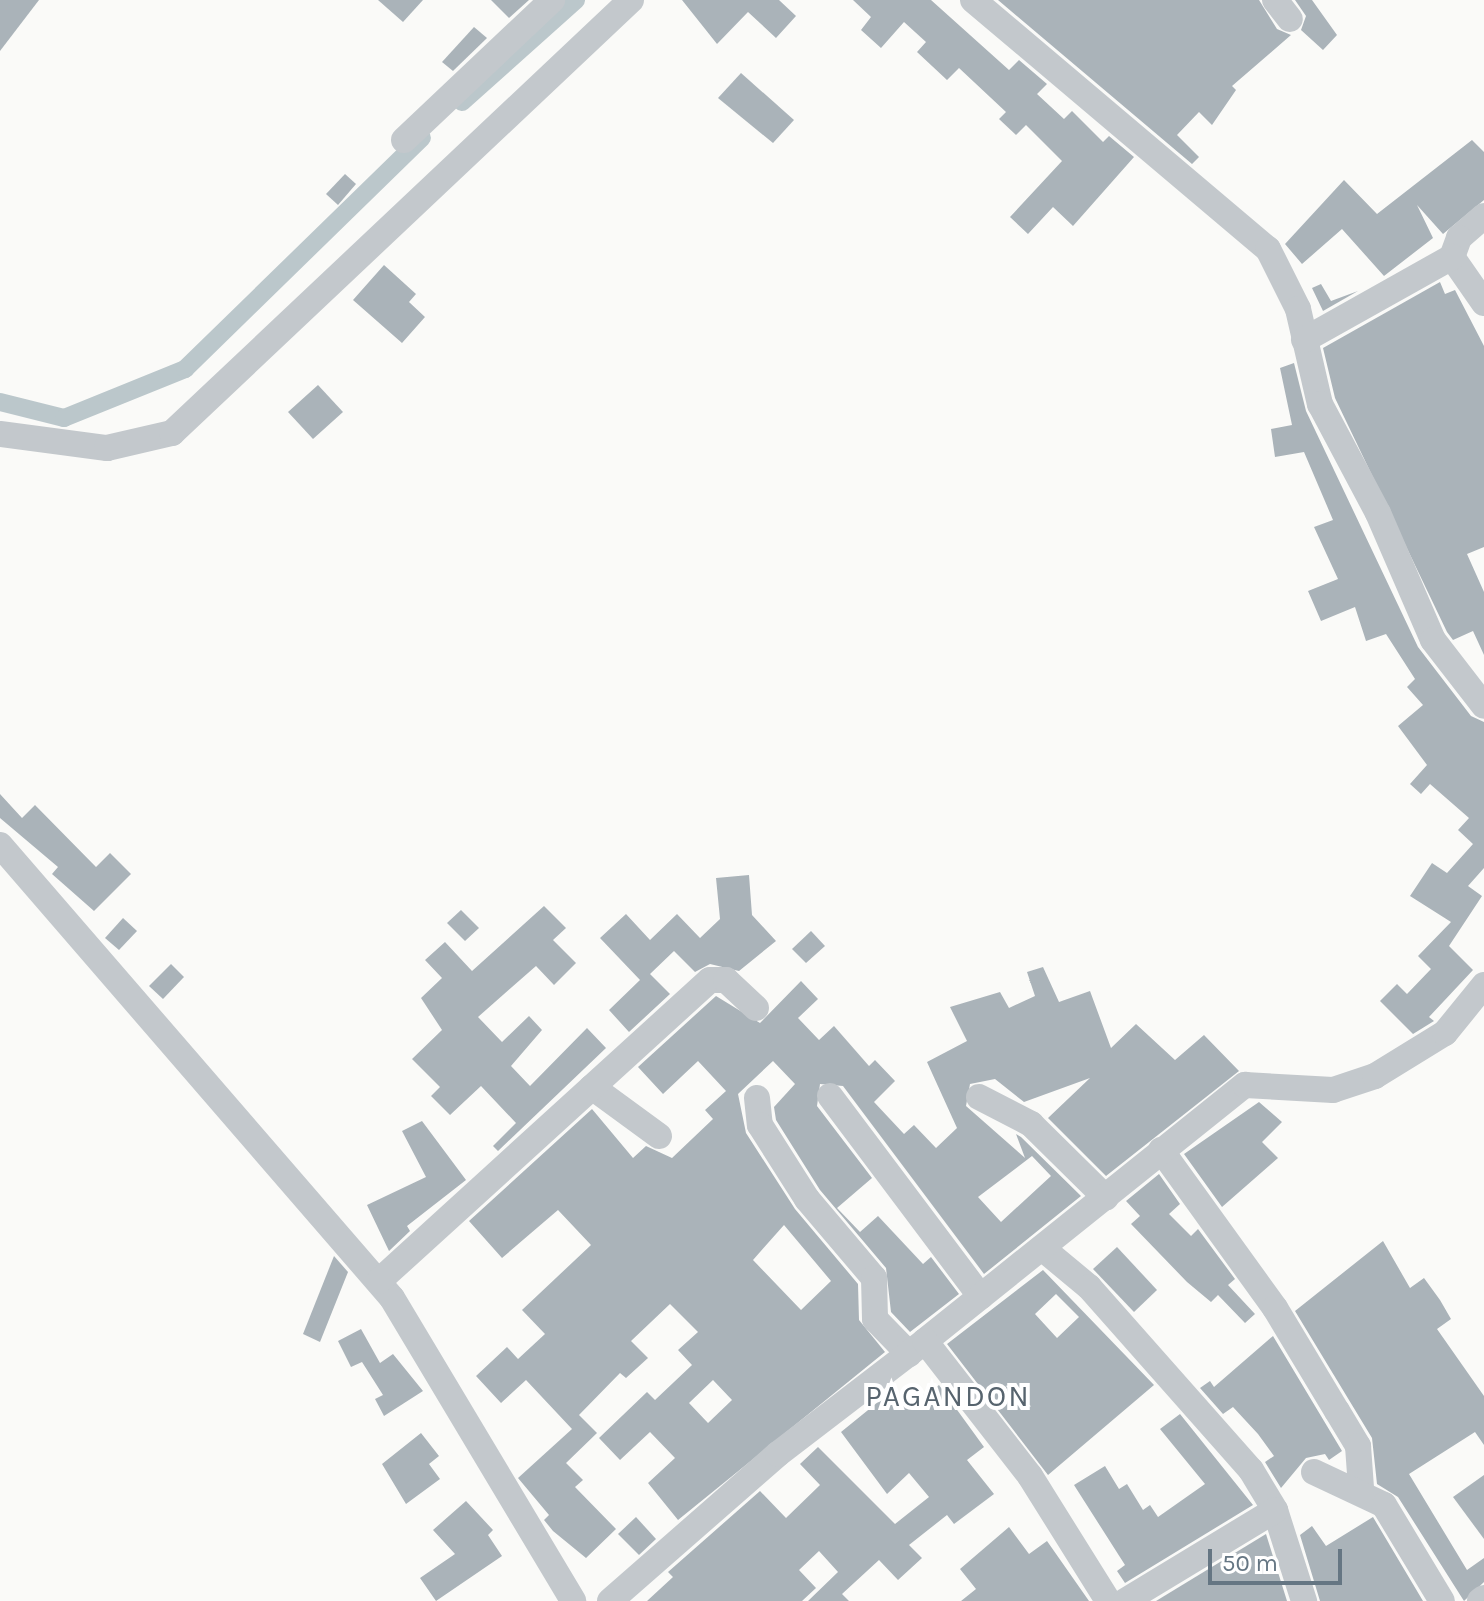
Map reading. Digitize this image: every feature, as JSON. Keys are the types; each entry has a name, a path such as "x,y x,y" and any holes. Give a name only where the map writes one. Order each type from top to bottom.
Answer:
{"street":[{"path":"404,140 552,0"},
{"path":"0,434 107,448 172,433 631,0"},
{"path":"973,0 1268,249 1298,309 1320,404 1378,513 1433,640 1484,706"},
{"path":"1304,340 1452,257 1459,238 1484,216"},
{"path":"1452,257 1484,303"},
{"path":"0,845 379,1281 573,1601"},
{"path":"379,1281 710,980 726,980 756,1008"},
{"path":"610,1601 778,1454 917,1348 1245,1085 1333,1090 1375,1076 1445,1033 1484,985"},
{"path":"592,1087 659,1136"},
{"path":"830,1096 981,1297"},
{"path":"979,1097 1031,1124 1106,1198"},
{"path":"757,1098 760,1125 807,1199 874,1278 875,1319 917,1348 1030,1476 1108,1601"},
{"path":"1161,1150 1281,1316 1358,1446 1361,1488"},
{"path":"1042,1248 1089,1287 1177,1393 1251,1470 1275,1510 1304,1601"},
{"path":"1314,1472 1361,1488 1392,1516 1442,1601"},
{"path":"1125,1601 1275,1510"}],"building":[{"path":"0,0 39,0 0,51"},
{"path":"378,0 423,0 403,22"},
{"path":"491,0 529,0 509,18"},
{"path":"682,0 779,0 796,16 776,38 748,12 717,44"},
{"path":"853,0 931,0 1009,70 1019,60 1047,84 1037,94 1064,119 1072,111 1103,142 1109,136 1134,157 1073,226 1053,207 1028,234 1010,217 1062,161 1026,125 1016,135 999,119 1006,112 959,68 947,80 917,52 926,42 904,22 881,48 861,30 871,17"},
{"path":"998,0 1259,0 1277,29 1291,35 1232,86 1236,90 1212,125 1199,112 1177,135 1199,157 1192,164"},
{"path":"1295,0 1312,0 1337,35 1323,50 1301,30 1306,16"},
{"path":"474,27 487,38 453,71 442,62"},
{"path":"741,73 794,120 773,143 718,98"},
{"path":"1472,140 1484,152 1484,200 1443,234 1417,205 1433,238 1384,276 1342,229 1302,264 1285,244 1344,180 1377,214"},
{"path":"345,174 356,184 338,205 326,194"},
{"path":"384,265 416,294 409,302 425,317 402,343 353,300"},
{"path":"1440,282 1445,294 1455,290 1484,346 1484,547 1467,554 1484,592 1484,655 1473,631 1453,640 1447,632 1335,398 1323,348"},
{"path":"1321,284 1331,301 1358,291 1323,311 1312,288"},
{"path":"1294,363 1306,411 1418,647 1471,716 1484,722 1484,868 1468,886 1482,896 1449,946 1473,970 1429,1017 1434,1021 1413,1034 1380,1001 1397,984 1407,994 1431,969 1418,956 1451,922 1410,896 1432,863 1447,873 1473,844 1458,830 1469,818 1430,784 1421,794 1410,784 1427,765 1398,726 1423,705 1407,687 1415,679 1386,634 1366,641 1355,607 1321,621 1308,591 1338,579 1314,527 1333,520 1304,452 1275,457 1271,429 1292,425 1280,368"},
{"path":"318,385 343,412 313,439 288,412"},
{"path":"0,794 22,818 35,805 96,867 110,853 131,874 94,911 52,874 58,867 0,818"},
{"path":"749,875 752,915 776,941 739,971 710,964 695,972 674,951 650,974 670,994 629,1032 609,1010 640,980 600,938 626,914 650,940 677,914 700,938 720,919 716,878"},
{"path":"544,906 566,928 553,940 576,963 554,985 536,966 478,1017 502,1042 529,1016 542,1030 511,1066 530,1086 587,1028 606,1048 498,1151 493,1146 516,1123 481,1086 450,1115 431,1096 440,1087 412,1059 442,1030 421,998 442,978 425,960 445,942 472,971"},
{"path":"461,910 479,928 465,941 447,923"},
{"path":"123,918 137,931 119,950 105,938"},
{"path":"811,931 825,946 806,963 792,949"},
{"path":"171,964 184,977 163,999 149,986"},
{"path":"1043,967 1059,1002 1090,991 1111,1048 1136,1024 1175,1060 1204,1035 1239,1071 1106,1176 1048,1118 1090,1078 1024,1102 995,1079 970,1084 966,1106 1025,1158 1016,1134 1021,1137 1081,1196 984,1274 843,1086 820,1084 817,1106 872,1178 837,1208 860,1232 878,1216 923,1264 931,1257 959,1294 910,1332 891,1312 886,1268 820,1190 776,1120 774,1107 795,1084 773,1061 738,1094 746,1133 795,1209 858,1284 859,1320 885,1352 678,1520 648,1483 675,1458 650,1432 620,1460 599,1438 647,1392 655,1400 692,1365 678,1350 698,1332 670,1304 631,1341 648,1358 626,1378 620,1373 579,1415 597,1433 566,1463 583,1480 575,1487 616,1529 586,1558 553,1531 544,1520 549,1515 518,1478 572,1429 526,1380 501,1403 476,1376 507,1347 518,1359 545,1334 522,1310 591,1245 558,1210 502,1258 469,1221 592,1109 633,1158 646,1146 672,1158 713,1119 705,1110 726,1091 698,1061 663,1094 638,1067 716,996 760,1023 801,981 818,999 798,1018 819,1040 834,1026 869,1066 875,1060 895,1081 874,1102 904,1134 914,1125 936,1148 957,1128 927,1062 967,1041 950,1007 1000,992 1009,1008 1035,996 1027,972","holes":["1032,1156 1051,1176 1001,1222 978,1197","784,1225 831,1281 801,1310 753,1260","713,1380 732,1400 708,1423 689,1403"]},
{"path":"1259,1102 1282,1122 1262,1142 1278,1158 1222,1207 1184,1154"},
{"path":"422,1121 466,1180 407,1226 410,1231 389,1251 367,1205 426,1177 402,1131"},
{"path":"1159,1174 1180,1204 1169,1214 1191,1236 1198,1229 1235,1279 1228,1285 1255,1314 1245,1323 1218,1295 1211,1302 1187,1282 1131,1224 1140,1216 1126,1201"},
{"path":"1383,1241 1410,1288 1424,1278 1440,1300 1451,1319 1437,1329 1484,1396 1484,1445 1475,1432 1409,1474 1467,1570 1484,1558 1484,1582 1464,1601 1398,1497 1377,1484 1372,1438 1295,1311"},
{"path":"1117,1247 1157,1290 1134,1312 1093,1269"},
{"path":"334,1256 348,1272 320,1342 303,1334"},
{"path":"1043,1270 1154,1385 1048,1475 947,1344","holes":["1056,1294 1079,1317 1057,1338 1035,1314"]},
{"path":"361,1329 380,1363 393,1354 423,1391 384,1416 375,1399 383,1395 362,1362 351,1367 338,1341"},
{"path":"1273,1336 1342,1451 1329,1460 1325,1454 1306,1458 1281,1488 1265,1462 1274,1456 1258,1434 1233,1407 1223,1414 1200,1388 1210,1381 1214,1387"},
{"path":"939,1385 984,1447 967,1460 994,1494 954,1524 947,1515 909,1545 922,1558 898,1580 879,1560 842,1594 849,1601 808,1601 838,1572 819,1551 799,1570 816,1588 802,1601 647,1601 673,1577 668,1572 760,1491 786,1518 820,1485 800,1464 818,1447 895,1524 929,1497 909,1473 887,1494 841,1432 894,1389 910,1408"},
{"path":"1180,1414 1253,1505 1125,1583 1117,1571 1125,1565 1074,1485 1105,1466 1119,1489 1127,1484 1143,1510 1150,1505 1158,1517 1205,1484 1160,1429"},
{"path":"421,1433 439,1456 429,1464 440,1479 406,1504 382,1464"},
{"path":"1484,1475 1484,1539 1453,1497"},
{"path":"466,1501 493,1530 488,1535 502,1556 436,1601 420,1578 455,1554 433,1530"},
{"path":"636,1517 656,1539 639,1555 618,1534"},
{"path":"1373,1517 1423,1601 1320,1601 1300,1535 1312,1526 1326,1546"},
{"path":"1009,1527 1029,1554 1047,1541 1089,1601 961,1601 976,1589 960,1569"},
{"path":"1266,1534 1287,1601 1156,1601"}],"waterway":[{"path":"462,102 576,0"},
{"path":"0,402 64,418 185,369 422,138"}],"district":[{"name":"PAGANDON","path":"948,1396"}]}
